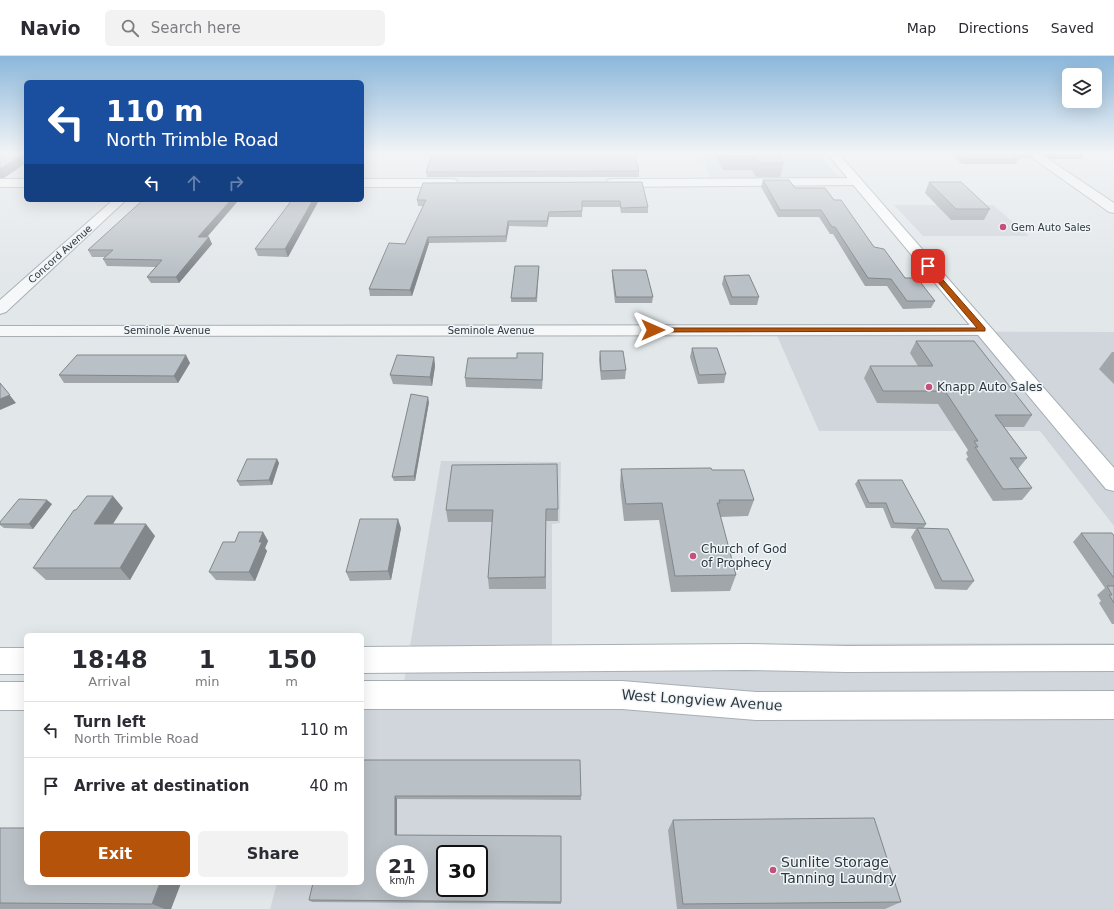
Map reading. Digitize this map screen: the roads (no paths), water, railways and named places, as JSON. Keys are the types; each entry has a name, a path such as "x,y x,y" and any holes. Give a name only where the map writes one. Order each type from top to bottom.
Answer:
{"street":[{"path":"865,192 1114,483"},
{"path":"1089,192 1114,209"},
{"name":"Concord Avenue","path":"0,309 118,202"},
{"name":"Seminole Avenue","path":"0,330 983,330"},
{"path":"364,660 747,657 847,659 1114,658"},
{"path":"0,661 24,661"},
{"name":"West Longview Avenue","path":"364,695 622,695 756,706 1114,705"},
{"path":"0,696 24,696"}],"place":[{"name":"Gem Auto Sales","path":"1003,227"},
{"name":"Knapp Auto Sales","path":"929,387"},
{"name":"Church of God of Prophecy","path":"693,556"},
{"name":"Sunlite Storage Tanning Laundry","path":"773,870"}]}
